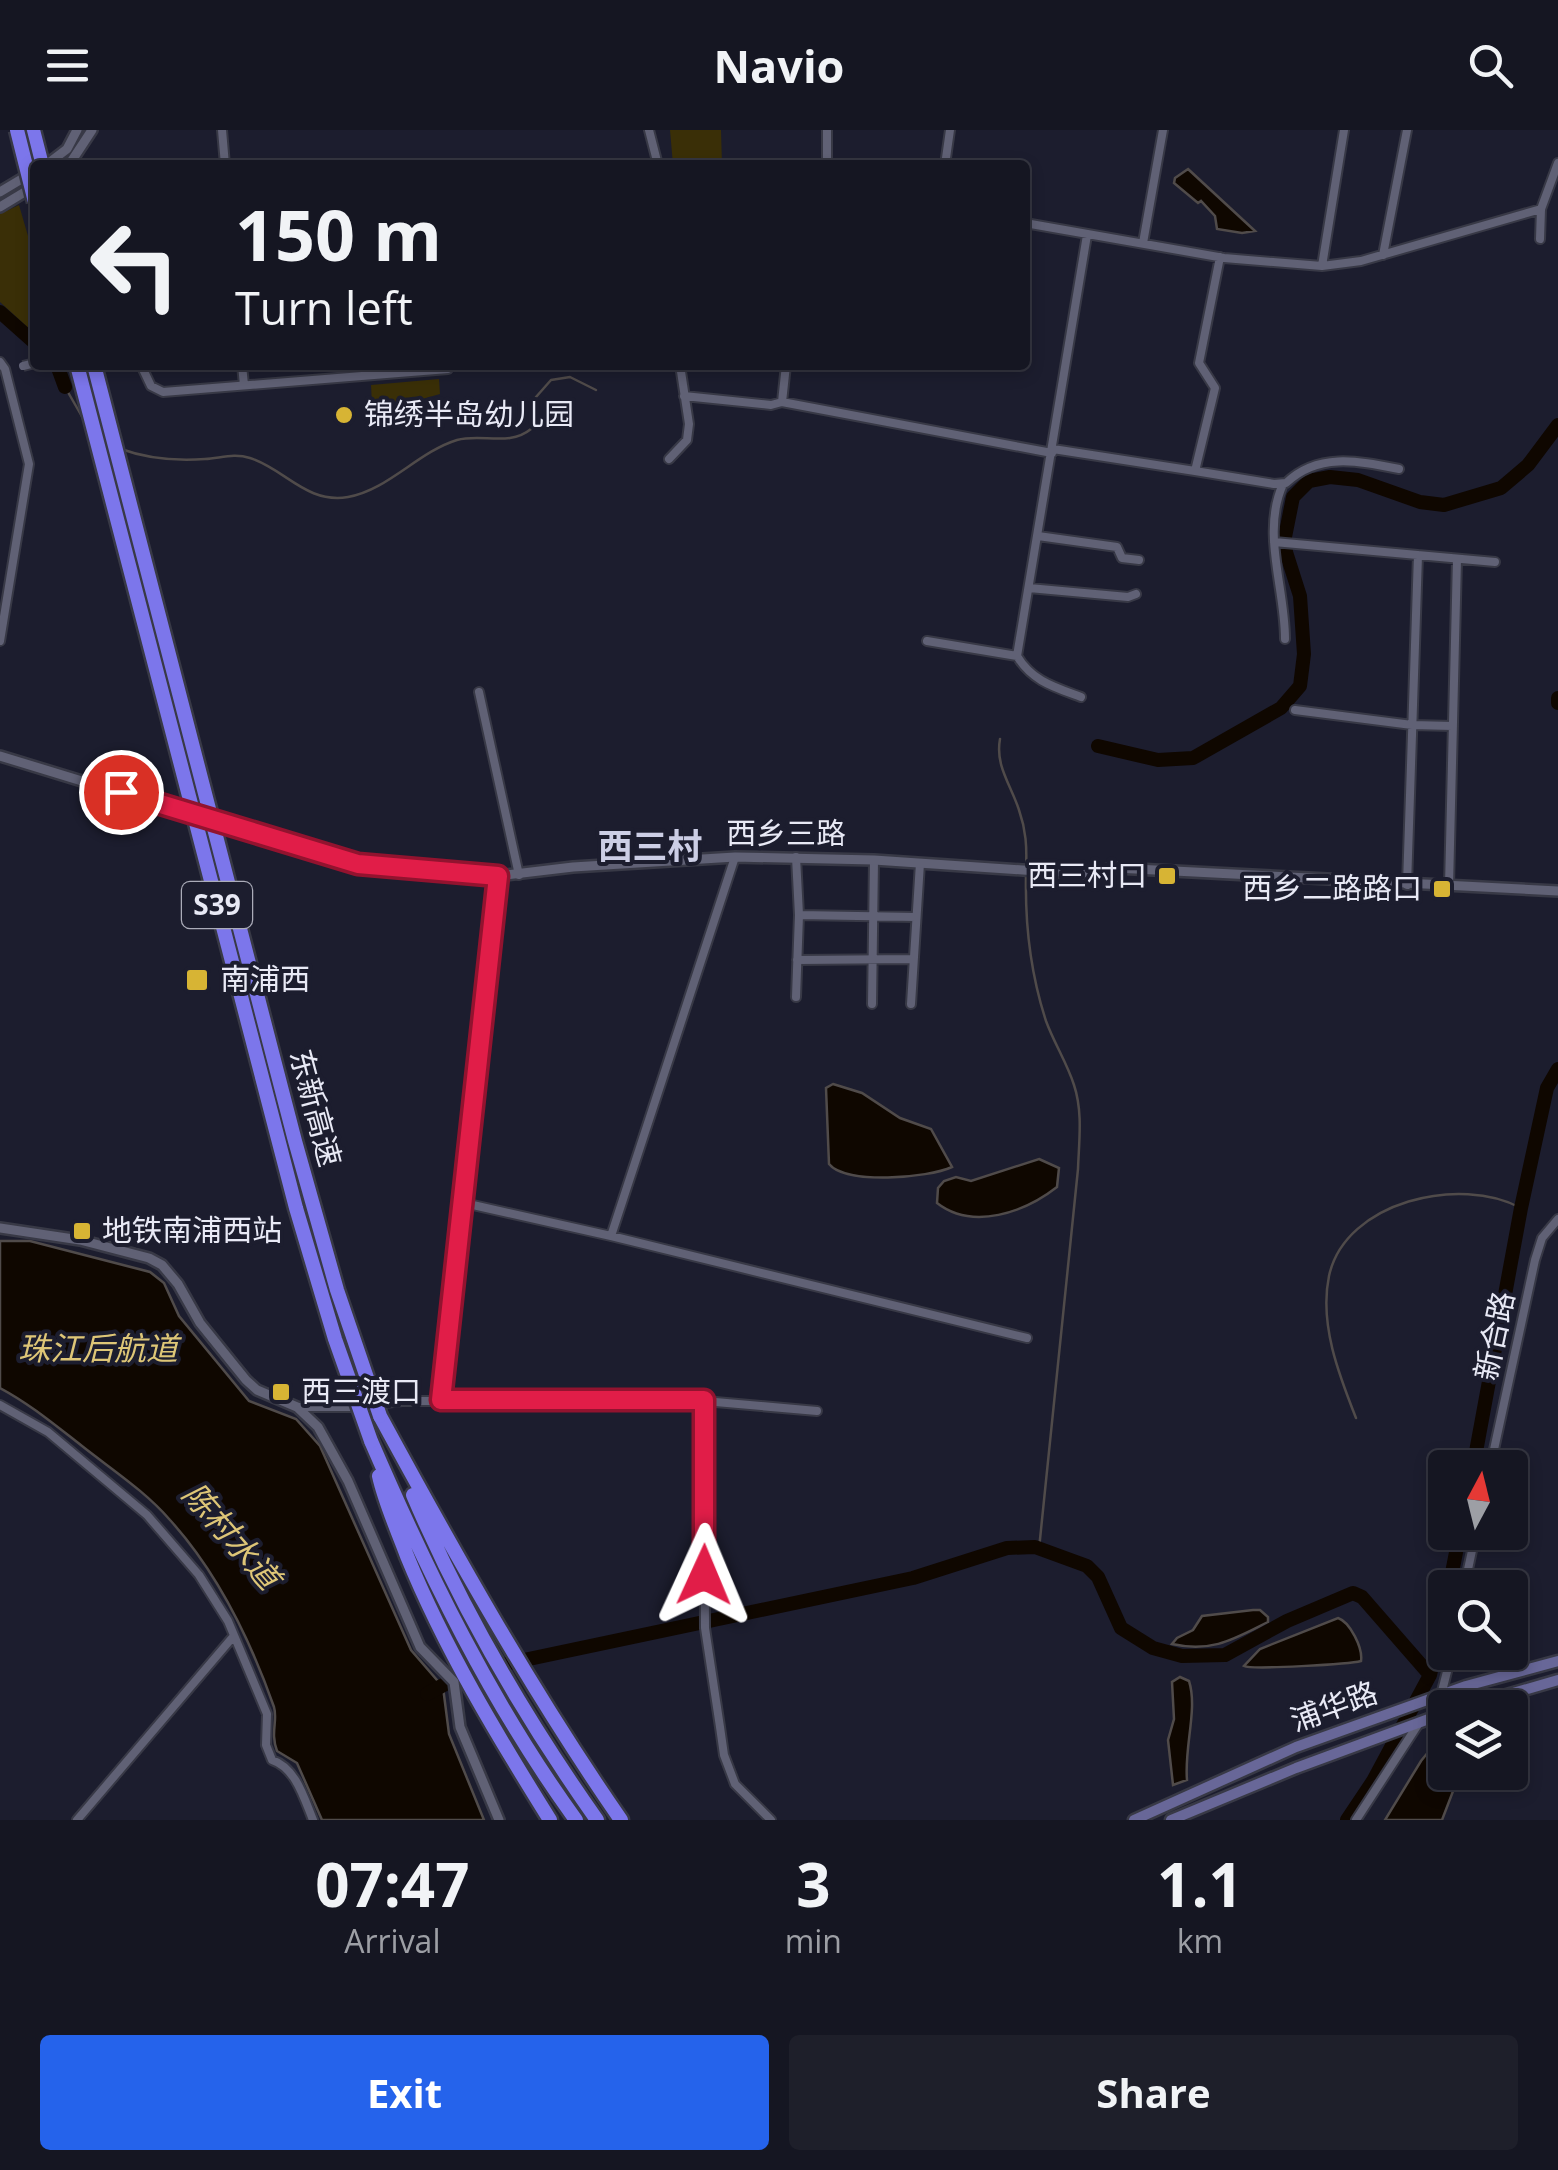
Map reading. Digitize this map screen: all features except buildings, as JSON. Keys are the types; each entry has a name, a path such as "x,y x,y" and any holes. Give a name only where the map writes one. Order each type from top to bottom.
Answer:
{"highway":[{"path":"16,130 30,184"},
{"path":"33,130 42,160"},
{"name":"东新高速","path":"78,370 288,1177 335,1339 371,1441 457,1628 519,1734 576,1820"},
{"name":"东新高速","path":"95,370 300,1158 348,1326 424,1522 475,1626 540,1736 597,1820"},
{"path":"380,1416 463,1571 558,1728 621,1820"},
{"path":"371,1441 382,1490 416,1576 470,1686 550,1820"}],"main road":[{"name":"浦华路","path":"1458,1690 1558,1661"},
{"path":"1524,1690 1558,1680"},
{"name":"浦华路","path":"1134,1820 1256,1763 1428,1699"},
{"name":"浦华路","path":"1171,1820 1428,1719"}],"street":[{"path":"51,160 67,149 77,130"},
{"path":"71,160 92,130"},
{"path":"222,130 225,160"},
{"path":"650,130 657,160"},
{"path":"827,130 827,160"},
{"path":"945,160 950,130"},
{"path":"1143,243 1162,130"},
{"path":"1322,266 1344,130"},
{"path":"1383,255 1407,130"},
{"path":"1540,239 1541,209 1558,163"},
{"path":"0,192 30,174"},
{"path":"0,207 30,189"},
{"path":"17,197 30,201"},
{"path":"1030,224 1220,257 1322,266 1383,255 1541,209"},
{"path":"1081,697 1028,673 1018,656 1088,235"},
{"path":"1195,471 1214,388 1199,362 1220,257"},
{"path":"0,641 29,464 3,365 30,364"},
{"path":"144,370 152,386 163,392 438,370"},
{"path":"242,370 244,385"},
{"path":"669,460 686,440 689,424 681,370"},
{"path":"782,402 785,370"},
{"path":"684,396 770,405 782,402 1052,451 1283,484"},
{"path":"1285,639 1272,530 1276,499 1283,484 1314,464 1345,460 1399,469"},
{"path":"1038,536 1117,547 1122,558 1139,560"},
{"path":"1274,542 1496,562"},
{"path":"1407,885 1418,555"},
{"path":"1449,886 1457,559"},
{"path":"1029,588 1136,594"},
{"path":"928,640 1018,656"},
{"path":"479,692 519,875"},
{"path":"1295,710 1412,725 1453,726"},
{"name":"西乡三路","path":"0,756 358,864 498,876 573,867 796,857 1089,873 1116,868 1558,891"},
{"path":"611,1236 735,857"},
{"path":"796,857 796,998"},
{"path":"872,1004 874,860"},
{"path":"911,1004 920,864"},
{"path":"441,1400 498,876"},
{"path":"799,916 916,916"},
{"path":"797,960 913,959"},
{"path":"464,1204 1027,1338"},
{"name":"新合路","path":"1494,1450 1535,1260 1542,1238 1558,1219"},
{"path":"0,1228 80,1240 162,1265 178,1284 200,1324 246,1380 257,1390 297,1407 318,1426 331,1446 420,1647 454,1682 460,1728 499,1820"},
{"path":"297,1407 441,1400 704,1400 817,1412"},
{"path":"704,1400 704,1628 730,1773 743,1795 772,1820"},
{"path":"0,1404 48,1432 165,1533 199,1574 228,1621 266,1714 266,1745 272,1760 284,1764 299,1786 313,1820"},
{"path":"77,1820 232,1638"},
{"path":"1356,1820 1409,1726"}],"shaded area":[{"path":"670,130 721,130 722,160 673,160"},
{"path":"19,205 30,243 30,329 0,302 0,214"},
{"path":"439,379 440,394 408,403 381,422 373,423 371,385"}],"water":[{"path":"1188,169 1255,231 1217,229 1215,216 1201,201 1198,203 1174,183"},
{"path":"833,1084 862,1093 900,1118 931,1129 952,1167 888,1177 838,1171 829,1164 826,1088"},
{"path":"1039,1159 1059,1168 1057,1187 1030,1204 982,1217 966,1216 937,1203 938,1188 944,1181 956,1177 971,1181"},
{"name":"珠江后航道","path":"0,1241 30,1241 150,1272 164,1283 179,1316 249,1401 296,1419 320,1446 411,1650 443,1687 449,1734 484,1820 322,1820 297,1763 277,1751 274,1707 254,1657 218,1585 187,1540 139,1490 42,1415 0,1388"},
{"path":"1260,1610 1268,1622 1233,1639 1199,1647 1172,1644 1193,1630 1202,1616"},
{"path":"1338,1618 1355,1636 1361,1661 1244,1666 1260,1649"},
{"path":"1180,1677 1189,1681 1192,1716 1187,1780 1173,1785 1168,1740 1174,1719 1172,1682"},
{"path":"1428,1752 1428,1790 1453,1790 1442,1820 1385,1820"}],"waterway":[{"path":"0,312 30,339"},
{"path":"59,370 65,387"},
{"path":"121,449 173,459 244,457 263,463 308,491 333,498 348,497 376,487 457,440 505,439 523,434 531,429 536,397 551,380 570,377 596,390"},
{"path":"65,387 84,420"},
{"path":"1098,746 1158,760 1193,758 1281,708 1300,686 1304,654 1300,596 1285,537 1293,497 1309,481 1330,477 1358,480 1420,502 1444,505 1501,488 1528,465 1558,425"},
{"path":"1558,698 1558,703"},
{"path":"1000,739 1002,767 1023,825 1026,868"},
{"path":"1026,876 1036,986 1046,1021 1074,1085 1080,1127 1039,1549"},
{"path":"1476,1450 1521,1208 1547,1088 1558,1069"},
{"path":"1356,1418 1337,1367 1327,1312 1329,1276 1339,1250 1357,1229 1381,1213 1438,1195 1496,1198 1521,1208"},
{"path":"427,1694 467,1672 913,1578 1007,1548 1035,1547 1087,1566 1098,1577 1121,1628 1153,1648 1182,1656 1225,1655 1287,1621 1353,1593 1362,1597 1430,1675 1431,1670"},
{"path":"1453,1570 1456,1550"},
{"path":"1347,1820 1373,1781 1430,1675"}],"place":[{"name":"锦绣半岛幼儿园","path":"344,415"},
{"name":"西三村口","path":"1167,876"},
{"name":"西乡二路路口","path":"1442,889"},
{"name":"南浦西","path":"197,980"},
{"name":"地铁南浦西站","path":"82,1231"},
{"name":"西三渡口","path":"281,1392"}],"district":[{"name":"西三村","path":"650,847"}],"route":[{"path":"121,792 294,848 358,864 498,876 441,1400 704,1400 704,1575"}],"water label":[{"name":"陈村水道","path":"231,1536"}]}
